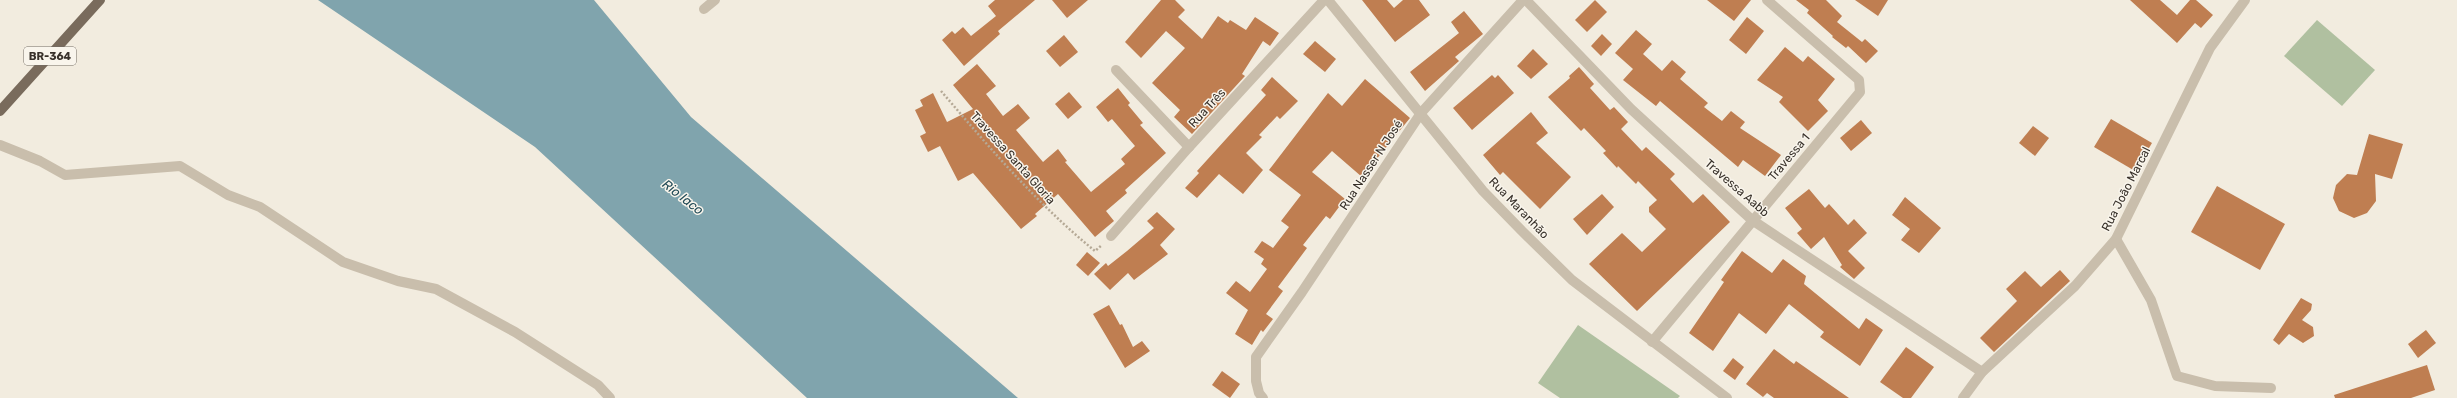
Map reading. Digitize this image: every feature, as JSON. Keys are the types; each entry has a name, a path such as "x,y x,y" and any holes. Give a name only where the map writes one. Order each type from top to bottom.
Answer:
{"main road":[{"name":"BR-364","path":"0,111 100,0"}],"street":[{"path":"704,9 714,0"},
{"name":"Rua Três","path":"1111,236 1189,147 1324,0"},
{"name":"Rua Maranhão","path":"1328,0 1483,191 1522,231 1572,280 1727,398"},
{"name":"Rua Nasser N José","path":"1263,398 1259,393 1256,381 1256,357 1302,292 1421,113 1524,0"},
{"name":"Travessa Aabb","path":"1524,0 1643,120 1752,220 1982,372"},
{"name":"Travessa 1","path":"1652,342 1860,92 1859,80 1767,0"},
{"name":"Rua João Marcal","path":"1963,398 1982,372 2075,286 2116,239 2210,48 2245,0"},
{"path":"1116,70 1189,147"},
{"path":"0,145 33,158 65,174 180,166 228,195 260,207 343,262 398,281 436,289 515,332 598,385 610,398"},
{"path":"2116,239 2151,300 2177,376 2215,386 2271,388"}],"path":[{"name":"Travessa Santa Gloria","path":"941,91 1026,188 1067,228 1095,251 1111,236"}],"green space":[{"path":"2317,20 2375,70 2342,106 2284,56"},
{"path":"1578,325 1680,396 1678,398 1560,398 1538,383"}],"water":[{"name":"Rio Iaco","path":"318,0 594,0 691,117 1018,398 807,398 535,147"}],"building":[{"path":"995,0 1035,0 998,31 1000,34 964,66 942,40 952,31 955,34 963,27 971,36 996,16 988,6"},
{"path":"1052,0 1088,0 1067,18"},
{"path":"1161,0 1175,0 1185,10 1178,17 1202,39 1218,16 1228,23 1230,20 1246,30 1255,17 1279,33 1270,46 1263,41 1242,74 1245,76 1192,134 1174,117 1180,110 1152,83 1185,48 1166,31 1141,58 1125,42"},
{"path":"1362,0 1387,0 1394,8 1403,0 1419,0 1430,15 1395,42"},
{"path":"1595,0 1607,12 1587,32 1575,20"},
{"path":"1707,0 1751,0 1734,21"},
{"path":"1796,0 1826,0 1842,16 1837,22 1862,42 1865,39 1878,51 1866,63 1848,46 1846,48 1832,37 1833,36 1807,13 1809,10"},
{"path":"1855,0 1888,0 1878,16"},
{"path":"2130,0 2160,0 2177,15 2190,0 2196,0 2213,15 2201,28 2195,23 2177,43"},
{"path":"1464,11 1483,34 1455,57 1459,61 1425,91 1410,72 1459,33 1451,22"},
{"path":"1747,17 1764,31 1746,54 1729,40"},
{"path":"1636,30 1652,44 1643,54 1662,71 1672,60 1686,72 1680,79 1708,103 1704,107 1722,121 1731,111 1745,122 1740,128 1781,155 1765,176 1743,160 1738,167 1660,101 1656,106 1623,80 1633,69 1615,53"},
{"path":"1602,34 1612,44 1601,56 1591,46"},
{"path":"1064,35 1078,52 1060,67 1046,51"},
{"path":"1315,41 1336,59 1325,72 1303,54"},
{"path":"1785,47 1803,62 1808,56 1835,79 1818,100 1828,111 1808,131 1779,102 1783,97 1757,80"},
{"path":"1533,49 1548,64 1531,79 1517,66"},
{"path":"977,64 996,86 986,94 1003,116 1018,104 1030,118 1016,130 1043,162 1058,149 1067,161 1065,162 1091,192 1125,164 1121,159 1135,146 1112,119 1108,122 1096,107 1118,88 1130,103 1128,105 1143,123 1140,125 1166,153 1125,190 1127,193 1106,211 1114,221 1095,237 1058,194 1035,214 1037,216 1021,229 973,173 958,181 940,146 928,152 920,136 926,133 915,110 923,106 920,100 933,93 947,122 973,109 953,85"},
{"path":"1579,67 1594,84 1590,88 1610,110 1614,107 1628,122 1621,129 1642,151 1646,147 1675,174 1670,179 1693,203 1703,194 1730,222 1637,311 1589,264 1622,233 1642,252 1666,229 1649,212 1649,207 1657,200 1638,181 1636,184 1618,166 1617,168 1603,153 1606,151 1584,128 1581,131 1548,97 1570,78 1569,76"},
{"path":"1492,75 1495,78 1498,75 1514,93 1472,130 1453,108"},
{"path":"1272,77 1298,101 1280,119 1277,116 1259,135 1262,137 1246,153 1263,170 1243,194 1219,174 1197,198 1185,188 1199,173 1197,171 1266,95 1261,90"},
{"path":"1365,79 1410,118 1362,177 1332,151 1312,172 1345,199 1330,219 1326,216 1303,245 1307,248 1278,287 1283,291 1266,314 1273,319 1263,332 1261,330 1252,345 1235,334 1248,310 1226,293 1236,281 1250,292 1267,269 1261,264 1264,259 1254,252 1262,241 1273,248 1289,227 1281,221 1301,195 1269,170 1328,93 1342,106"},
{"path":"1069,92 1082,107 1068,119 1055,104"},
{"path":"1531,112 1548,133 1536,143 1571,177 1540,209 1503,172 1500,175 1483,155"},
{"path":"2111,119 2152,143 2135,171 2094,147"},
{"path":"1861,120 1872,133 1851,151 1840,138"},
{"path":"2033,126 2049,138 2035,156 2019,143"},
{"path":"2369,134 2403,144 2392,179 2375,174 2376,201 2367,213 2354,218 2339,211 2333,198 2336,185 2347,174 2357,175"},
{"path":"2217,186 2285,224 2260,270 2191,232"},
{"path":"1809,189 1825,208 1829,204 1848,225 1854,219 1867,233 1848,251 1865,268 1854,279 1840,267 1842,265 1824,237 1811,249 1797,233 1802,229 1785,208"},
{"path":"1602,194 1614,207 1587,235 1573,219"},
{"path":"1905,197 1941,228 1919,253 1901,240 1910,229 1892,215"},
{"path":"1157,212 1175,229 1160,245 1168,254 1134,280 1128,273 1110,290 1094,274 1106,263 1108,266 1154,228 1147,221"},
{"path":"1742,251 1772,273 1783,259 1806,276 1804,284 1859,329 1866,318 1883,330 1860,366 1820,337 1824,332 1789,304 1766,334 1739,313 1713,351 1689,333 1724,282 1721,280"},
{"path":"1087,252 1100,263 1088,276 1076,265"},
{"path":"2060,270 2070,281 1994,352 1980,338 2017,301 2006,289 2025,271 2041,287"},
{"path":"2301,298 2312,304 2311,310 2302,320 2313,327 2314,336 2303,343 2289,334 2279,345 2273,340"},
{"path":"1109,305 1120,325 1122,324 1133,347 1142,341 1150,351 1125,368 1093,314"},
{"path":"2426,330 2436,343 2418,358 2408,344"},
{"path":"1906,347 1934,367 1911,398 1903,398 1880,382"},
{"path":"1774,349 1794,364 1796,361 1849,398 1774,398 1767,393 1763,397 1746,384"},
{"path":"1733,358 1744,367 1735,380 1723,371"},
{"path":"2427,365 2435,390 2411,398 2335,398 2334,395"},
{"path":"1222,371 1240,384 1230,398 1212,385"}]}
